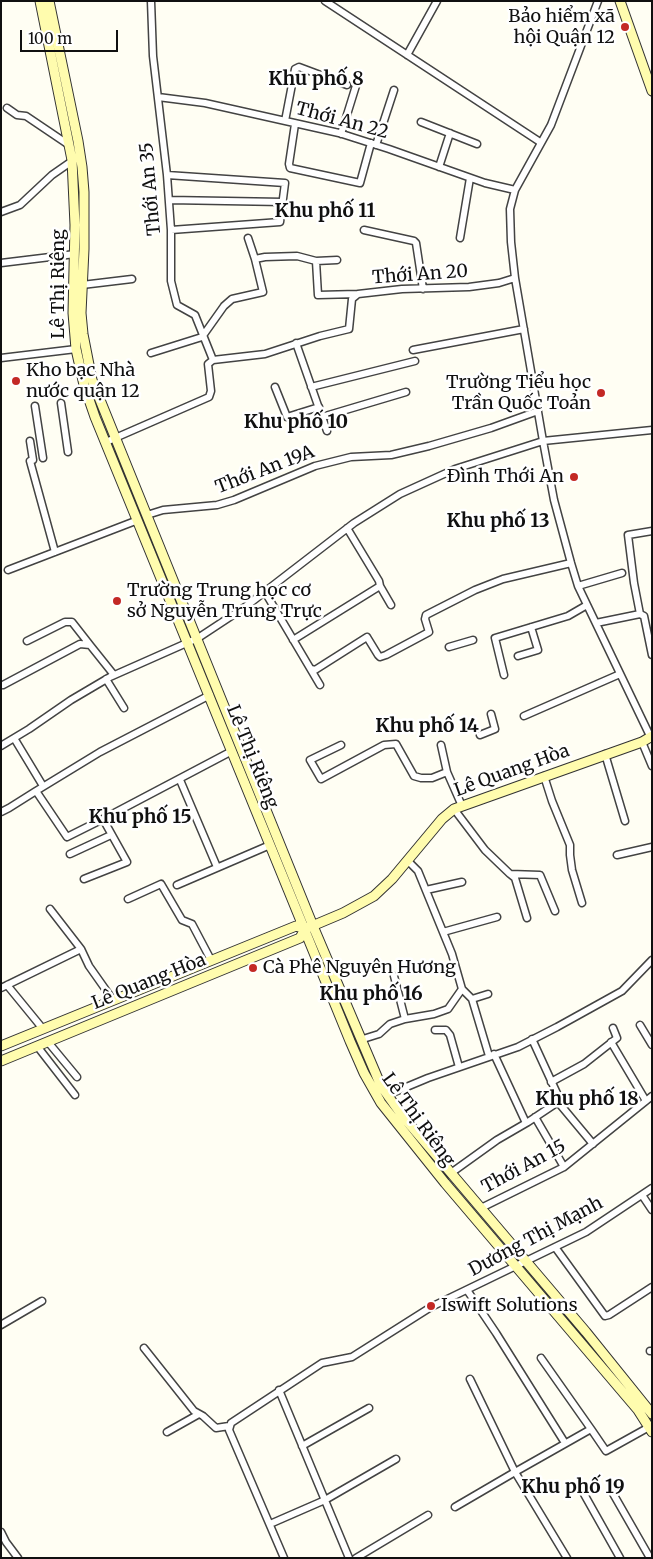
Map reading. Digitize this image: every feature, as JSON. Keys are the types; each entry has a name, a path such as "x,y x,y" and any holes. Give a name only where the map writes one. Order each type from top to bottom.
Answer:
{"street":[{"name":"Lê Thị Riêng","path":"40,1 69,145 76,159 73,313 76,349 84,385 198,638 309,927 350,1041 368,1081 381,1103 445,1183 638,1410 651,1428"},
{"name":"Lê Thị Riêng","path":"49,1 76,159 84,192 82,334 88,366 110,440"},
{"name":"Thới An 35","path":"151,1 153,56 169,200 171,281 177,305 195,315 212,360"},
{"path":"325,1 540,142"},
{"path":"407,55 436,1"},
{"path":"598,1 551,125 515,190 510,209 511,242 515,278 543,441 554,500 570,563 578,586 648,738 652,766"},
{"path":"620,1 652,91"},
{"path":"285,121 295,70 299,67 347,85"},
{"path":"340,134 359,76"},
{"path":"295,124 289,164 292,168 360,183 394,90"},
{"name":"Thới An 22","path":"158,97 204,103 340,134 485,183 515,190"},
{"path":"7,108 17,115 26,116 69,145"},
{"path":"421,122 477,144"},
{"path":"439,167 450,133"},
{"path":"1,212 20,205 52,174 76,159"},
{"path":"167,175 284,183 280,222 171,230"},
{"path":"460,238 470,178"},
{"path":"169,200 283,202"},
{"path":"364,230 414,240 423,289"},
{"path":"151,353 202,337 224,306 232,299 263,292 248,238"},
{"path":"1,263 75,254"},
{"path":"255,259 297,256 316,261 338,260"},
{"path":"316,261 318,295 358,294"},
{"name":"Thới An 20","path":"212,360 265,354 296,343 349,329 352,299 358,294 402,289 469,287 515,278"},
{"path":"82,286 132,279"},
{"path":"413,350 524,330"},
{"path":"296,343 327,431"},
{"path":"1,358 76,349"},
{"path":"110,440 209,397 211,391 208,364 212,360"},
{"path":"311,387 414,361"},
{"path":"275,387 287,417 319,408"},
{"path":"322,417 406,392"},
{"path":"61,403 68,452"},
{"path":"35,406 42,458"},
{"name":"Thới An 19A","path":"8,570 163,510 217,505 234,500 315,466 351,457 391,455 429,446 492,428 538,411"},
{"path":"1,746 30,730 71,700 106,679 198,638 245,607 347,528 400,494 455,469 543,441 652,430"},
{"path":"30,441 32,461 55,552"},
{"name":"Lê Thị Riêng","path":"143,518 188,642 270,845 363,1039 381,1086 652,1414"},
{"path":"347,528 391,605"},
{"path":"652,531 628,535 634,583 652,655"},
{"path":"312,669 315,670 367,637 380,657 386,655 429,632 426,615 475,590 503,579 570,563"},
{"path":"578,586 622,573"},
{"path":"293,640 380,586"},
{"path":"265,592 320,685"},
{"path":"504,675 495,638 568,616 587,605"},
{"path":"596,623 652,614"},
{"path":"27,640 65,622 72,622 114,675"},
{"path":"518,656 538,650 531,627"},
{"path":"449,647 473,640"},
{"path":"3,685 80,644 90,646"},
{"path":"524,716 620,674"},
{"path":"106,679 124,708"},
{"path":"1,812 100,752 210,695"},
{"path":"480,735 495,729 491,714"},
{"path":"14,738 43,786"},
{"name":"Lê Quang Hòa","path":"1,1046 296,926 309,927 343,913 374,896 392,879 442,819 458,807 648,738"},
{"path":"341,745 310,760 321,779 384,745 396,744 414,776 432,778 447,772"},
{"path":"441,745 458,807 485,850 515,878 527,918"},
{"path":"36,791 67,837 180,780 232,751"},
{"path":"605,754 625,821"},
{"path":"544,776 570,846 572,870 582,903"},
{"path":"180,780 218,867"},
{"path":"84,879 127,862 104,819"},
{"path":"70,854 111,835"},
{"path":"177,884 270,845"},
{"path":"617,855 652,847"},
{"path":"407,860 418,871 452,954 462,990 472,999 492,1055 526,1123"},
{"path":"510,874 540,875 555,911"},
{"path":"426,890 462,882"},
{"path":"128,899 161,884 182,920 192,924 211,960"},
{"path":"50,909 81,949 86,961 113,1000"},
{"path":"442,932 497,917"},
{"name":"Lê Quang Hòa","path":"1,1061 300,938 309,927"},
{"path":"43,1029 4,986 81,949"},
{"path":"389,1097 392,1093 428,1078 518,1046 600,1004 622,991 652,960"},
{"path":"394,976 405,1019"},
{"path":"363,1039 380,1034 390,1024 448,1009 462,990"},
{"path":"472,999 488,994"},
{"path":"640,1025 652,1045"},
{"path":"551,1082 584,1064 617,1038 613,1028"},
{"path":"436,1030 446,1030 450,1035 459,1067"},
{"path":"532,1039 560,1100 558,1102 593,1144"},
{"path":"48,1042 77,1077"},
{"path":"612,1042 649,1098"},
{"path":"37,1046 75,1095"},
{"name":"Thới An 15","path":"481,1208 564,1167 649,1098"},
{"path":"451,1173 497,1140 558,1102"},
{"path":"535,1117 564,1167"},
{"name":"Dương Thị Mạnh","path":"230,1426 279,1390 322,1363 352,1357 431,1307 586,1232 652,1188"},
{"path":"642,1194 652,1210"},
{"path":"555,1247 605,1316 652,1287"},
{"path":"467,1290 565,1443"},
{"path":"1,1325 42,1302"},
{"path":"144,1348 194,1411 216,1428 230,1426 229,1430 284,1558"},
{"path":"541,1358 606,1451 651,1428"},
{"path":"470,1379 515,1472 567,1558"},
{"path":"279,1390 349,1558"},
{"path":"302,1446 369,1408"},
{"path":"167,1432 199,1414"},
{"path":"455,1507 591,1429"},
{"path":"270,1524 325,1500 396,1458"},
{"path":"611,1490 650,1558"},
{"path":"584,1494 620,1558"},
{"path":"356,1558 428,1515"},
{"path":"1,1532 18,1558"}],"place":[{"name":"Bảo hiểm xã hội Quận 12","path":"625,27"},
{"name":"Kho bạc Nhà nước quận 12","path":"16,381"},
{"name":"Trường Tiểu học Trần Quốc Toản","path":"601,393"},
{"name":"Đình Thới An","path":"574,477"},
{"name":"Trường Trung học cơ sở Nguyễn Trung Trực","path":"117,601"},
{"name":"Cà Phê Nguyên Hương","path":"253,968"},
{"name":"Iswift Solutions","path":"431,1306"}],"district":[{"name":"Khu phố 8","path":"316,80"},
{"name":"Khu phố 11","path":"325,212"},
{"name":"Khu phố 10","path":"296,423"},
{"name":"Khu phố 13","path":"498,522"},
{"name":"Khu phố 14","path":"427,727"},
{"name":"Khu phố 15","path":"140,818"},
{"name":"Khu phố 16","path":"371,995"},
{"name":"Khu phố 18","path":"587,1100"},
{"name":"Khu phố 19","path":"573,1488"}]}
